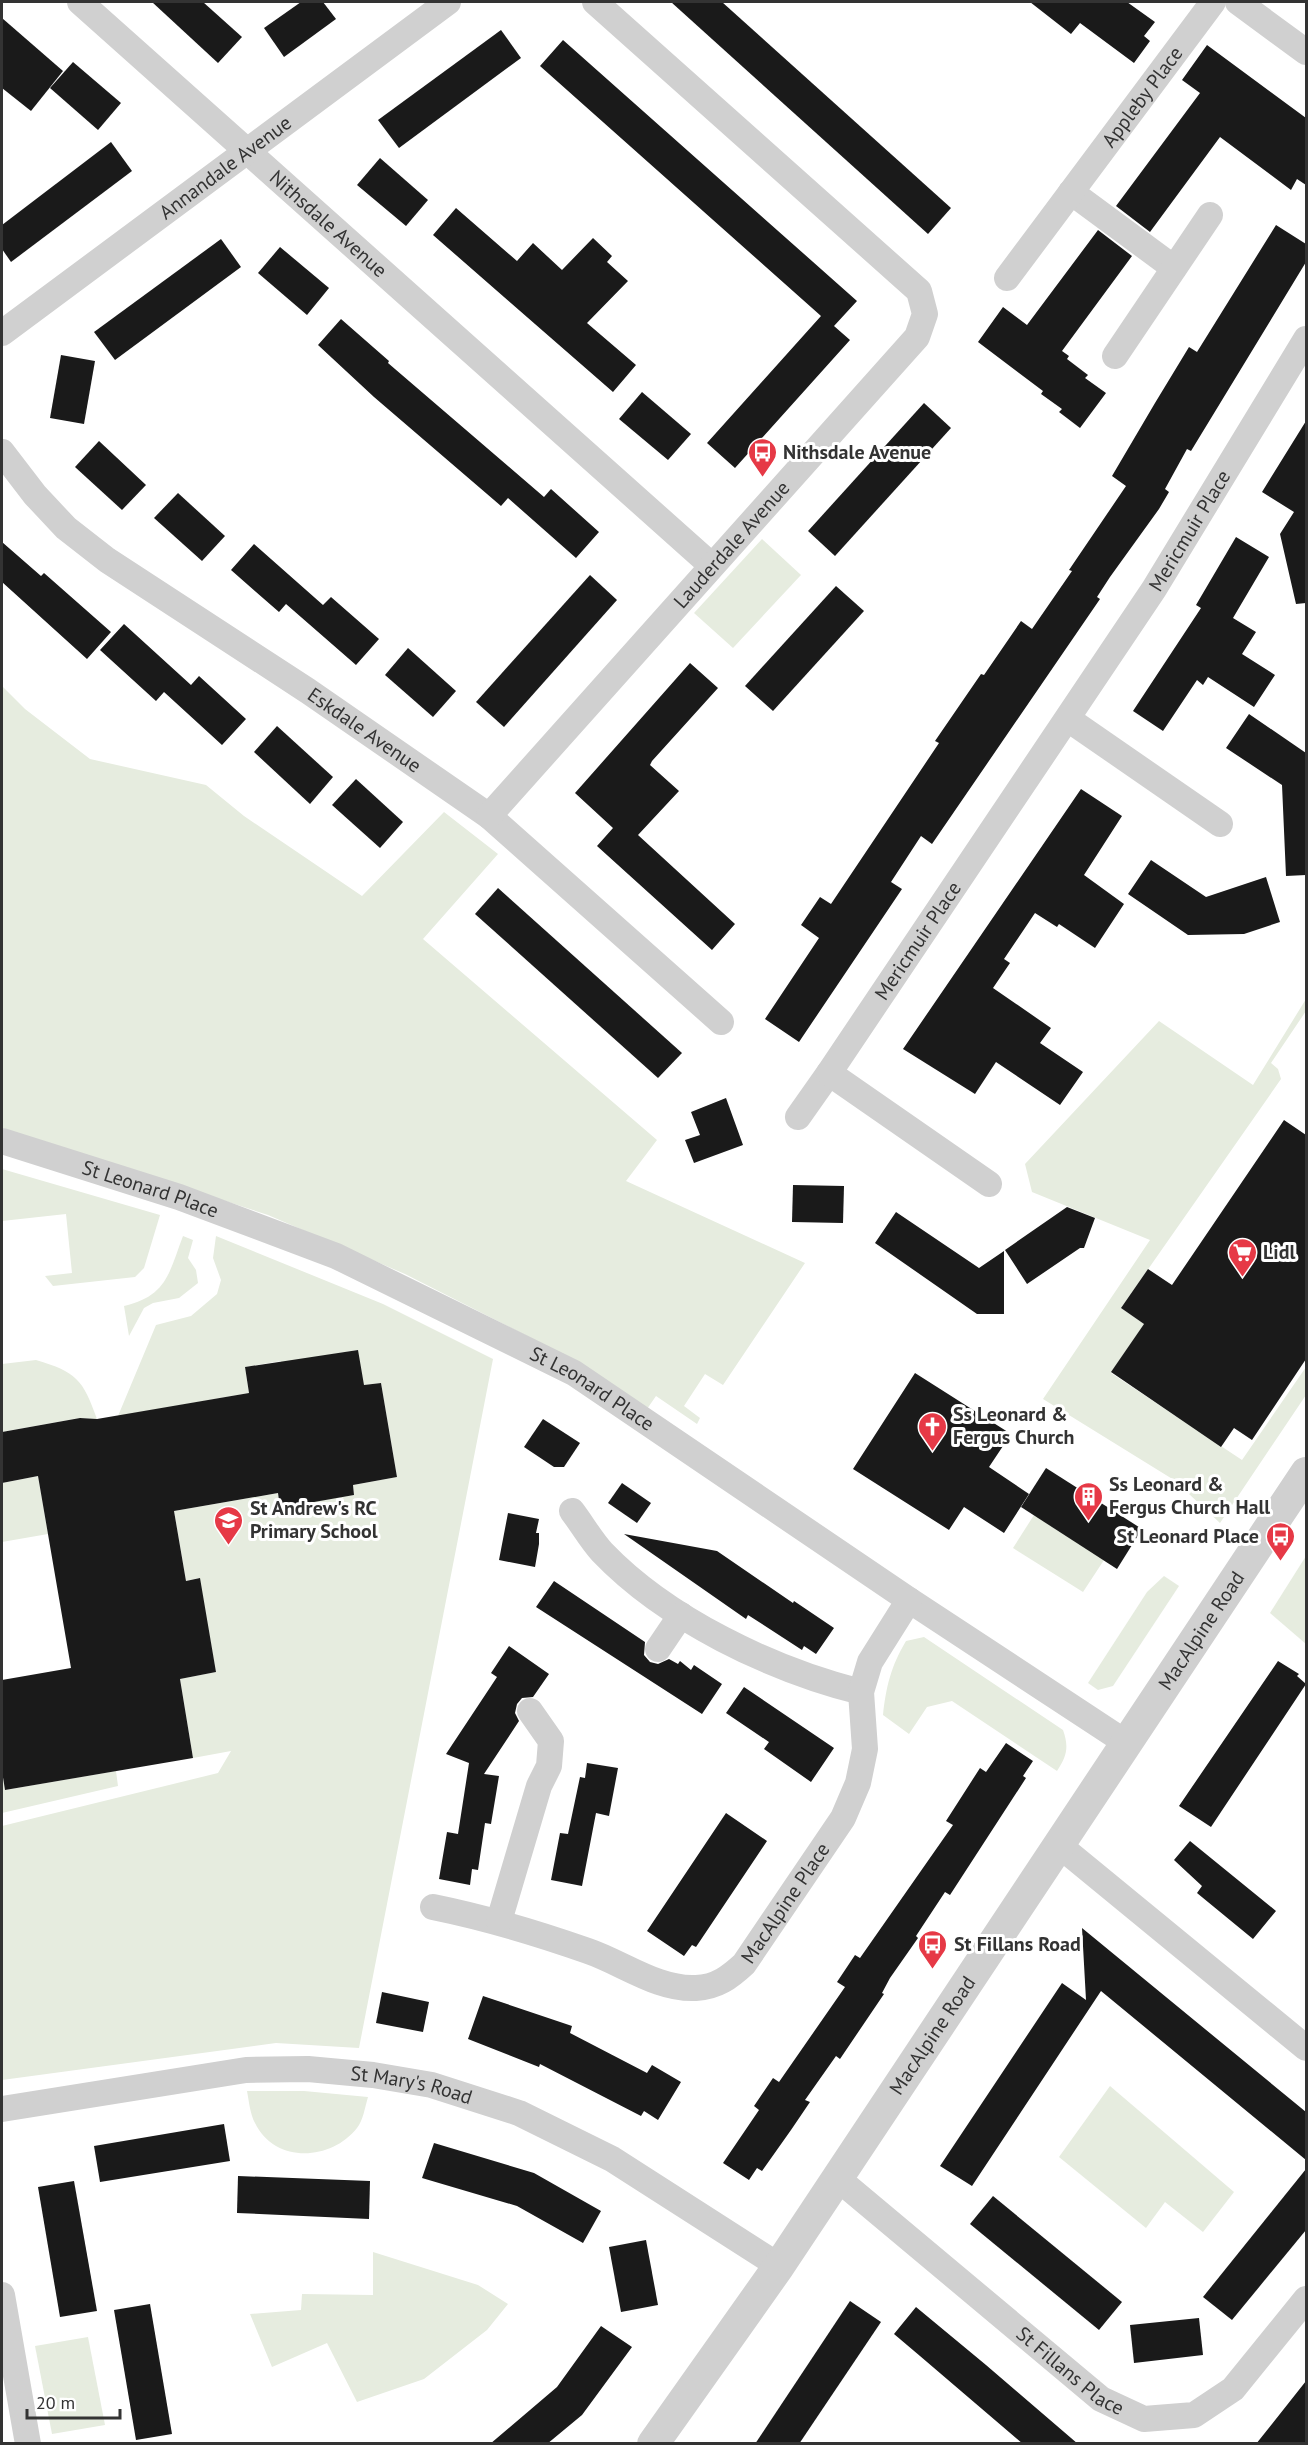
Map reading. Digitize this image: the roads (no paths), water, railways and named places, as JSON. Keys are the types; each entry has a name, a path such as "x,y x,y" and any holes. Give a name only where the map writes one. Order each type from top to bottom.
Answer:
{"street":[{"name":"Nithsdale Avenue","path":"80,2 711,565"},
{"name":"Annandale Avenue","path":"2,333 448,2"},
{"name":"Lauderdale Avenue","path":"489,816 917,337 925,314 919,291 595,2"},
{"name":"Appleby Place","path":"1007,278 1213,2"},
{"path":"1238,2 1306,52"},
{"path":"1071,192 1174,268"},
{"path":"1114,356 1210,215"},
{"name":"Mericmuir Place","path":"798,1117 1154,589 1306,339"},
{"name":"Eskdale Avenue","path":"2,452 35,495 58,520 107,560 308,691 489,816 721,1022"},
{"path":"1068,719 1220,824"},
{"path":"829,1073 989,1184"},
{"name":"St Leonard Place","path":"2,1141 179,1197 336,1256 574,1373 909,1600 1128,1744"},
{"name":"MacAlpine Road","path":"653,2444 779,2266 1306,1473"},
{"path":"572,1511 601,1551 637,1583 681,1615 757,1655 825,1683 861,1692"},
{"name":"MacAlpine Place","path":"433,1908 499,1921 591,1952 666,1985 697,1988 724,1982 744,1964 843,1818 858,1784 865,1749 861,1692 870,1662 909,1600"},
{"path":"658,1649 681,1615"},
{"path":"499,1921 539,1786 549,1766 551,1741 530,1711"},
{"path":"1060,1846 1304,2042"},
{"name":"St Mary's Road","path":"2,2109 246,2070 309,2069 373,2075 432,2085 519,2113 612,2159 779,2266"},
{"name":"St Fillans Place","path":"837,2178 1101,2399 1144,2420 1194,2415 1233,2390 1306,2299"},
{"path":"2,2295 28,2444"}],"place":[{"name":"Nithsdale Avenue","path":"762,478"},
{"name":"Lidl","path":"1242,1278"},
{"name":"Ss Leonard & Fergus Church","path":"932,1452"},
{"name":"Ss Leonard & Fergus Church Hall","path":"1088,1522"},
{"name":"St Andrew's RC Primary School","path":"229,1546"},
{"name":"St Leonard Place","path":"1280,1562"},
{"name":"St Fillans Road","path":"933,1970"}]}
